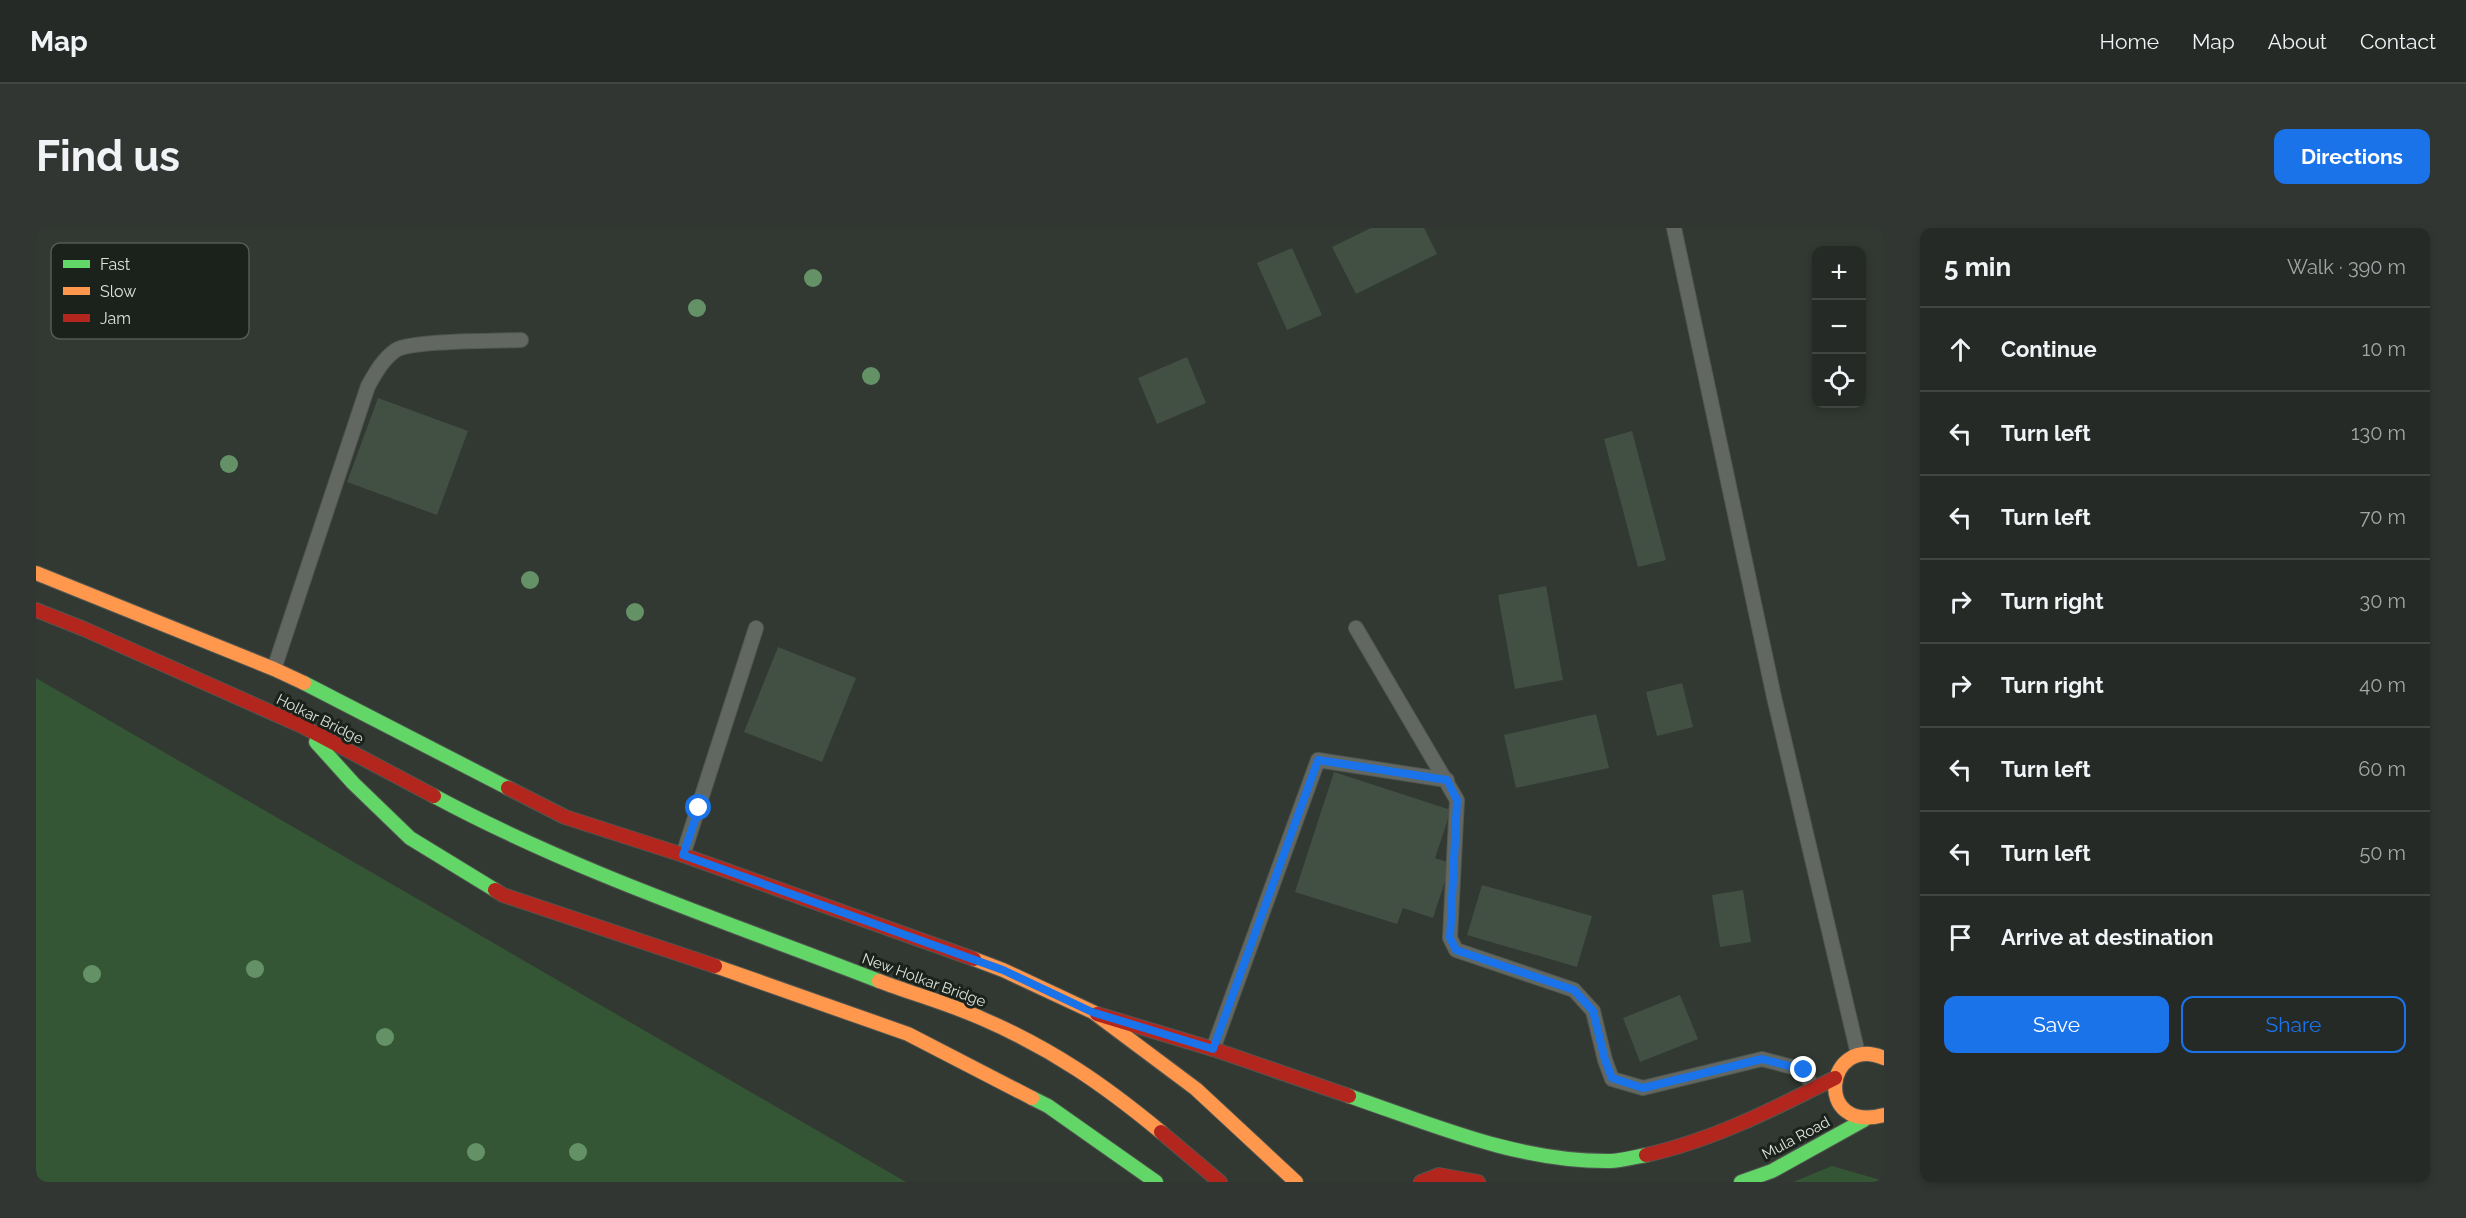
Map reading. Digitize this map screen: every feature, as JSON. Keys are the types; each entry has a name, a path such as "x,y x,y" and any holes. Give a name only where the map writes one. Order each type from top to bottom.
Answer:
{"main road":[{"path":"36,573 274,669 565,817 683,855 1003,970 1092,1012 1213,1049 1476,1140 1526,1154 1562,1159 1612,1161 1708,1137 1754,1119 1834,1078"},
{"name":"Holkar Bridge","path":"36,610 302,726 486,824 584,867"},
{"path":"302,726 353,783 410,838 503,895 698,960 908,1034 1048,1106 1156,1182"},
{"name":"New Holkar Bridge","path":"584,867 907,992 982,1018 1048,1050 1091,1076 1220,1182"},
{"path":"1092,1012 1196,1089 1296,1182"},
{"path":"1864,1120 1852,1117 1843,1110 1836,1100 1833,1089 1834,1078 1839,1067 1858,1054 1870,1053 1883,1057"},
{"name":"Mula Road","path":"1741,1182 1772,1171 1864,1120 1884,1115"},
{"path":"1422,1182 1439,1175 1478,1182"}],"lane":[{"path":"1674,228 1774,697 1858,1054"},
{"path":"274,669 368,386 380,364 398,348 416,345 521,340"},
{"path":"683,855 756,628"},
{"path":"1356,628 1457,800 1450,938 1456,950 1574,990 1593,1011 1605,1060 1612,1078 1643,1088 1762,1059 1804,1070 1814,1088"},
{"path":"1213,1049 1318,760 1447,780"}],"green space":[{"path":"36,678 906,1182 36,1182"},
{"path":"1832,1166 1884,1181 1884,1182 1793,1182"}],"building":[{"path":"1371,228 1424,228 1437,254 1356,294 1332,247"},
{"path":"1292,248 1322,315 1287,330 1257,263"},
{"path":"1187,357 1206,403 1157,424 1138,378"},
{"path":"378,398 468,431 437,515 347,482"},
{"path":"1632,431 1666,560 1638,567 1604,439"},
{"path":"1546,586 1563,680 1515,689 1498,595"},
{"path":"778,647 856,678 822,762 744,732"},
{"path":"1682,683 1693,727 1657,736 1646,692"},
{"path":"1596,714 1609,768 1516,788 1504,735"},
{"path":"1334,772 1451,810 1435,858 1451,863 1433,918 1403,908 1397,924 1295,892"},
{"path":"1482,885 1592,916 1577,967 1467,935"},
{"path":"1743,890 1751,942 1720,947 1712,895"},
{"path":"1680,995 1698,1039 1640,1062 1623,1018"}],"traffic: fast":[{"path":"304,683 508,788"},
{"path":"316,742 353,783 410,838 495,890"},
{"path":"434,796 597,873 879,981"},
{"path":"1349,1096 1445,1130 1509,1149 1576,1160 1610,1161 1646,1155"},
{"path":"1032,1098 1048,1106 1156,1182"},
{"path":"1741,1182 1772,1171 1864,1120"}],"traffic: slow":[{"path":"36,573 304,683"},
{"path":"974,959 1093,1012 1196,1089 1296,1182"},
{"path":"715,966 908,1034 1032,1098"},
{"path":"879,981 970,1014 1032,1043 1097,1083 1161,1132"},
{"path":"1884,1058 1864,1054 1849,1059 1840,1070 1835,1084 1837,1099 1845,1111 1861,1117 1884,1115"}],"traffic: jam":[{"path":"36,610 302,726 434,796"},
{"path":"508,788 565,817 683,855 974,959"},
{"path":"495,890 503,895 715,966"},
{"path":"1097,1014 1213,1049 1349,1096"},
{"path":"1646,1155 1719,1132 1835,1078"},
{"path":"1161,1132 1220,1182"},
{"path":"1421,1182 1439,1175 1478,1182"}],"route":[{"path":"699,808 683,855 1003,970 1092,1012 1213,1049 1318,760 1447,780 1457,800 1450,938 1456,950 1574,990 1593,1011 1605,1060 1612,1078 1643,1088 1762,1059 1804,1070"}]}
